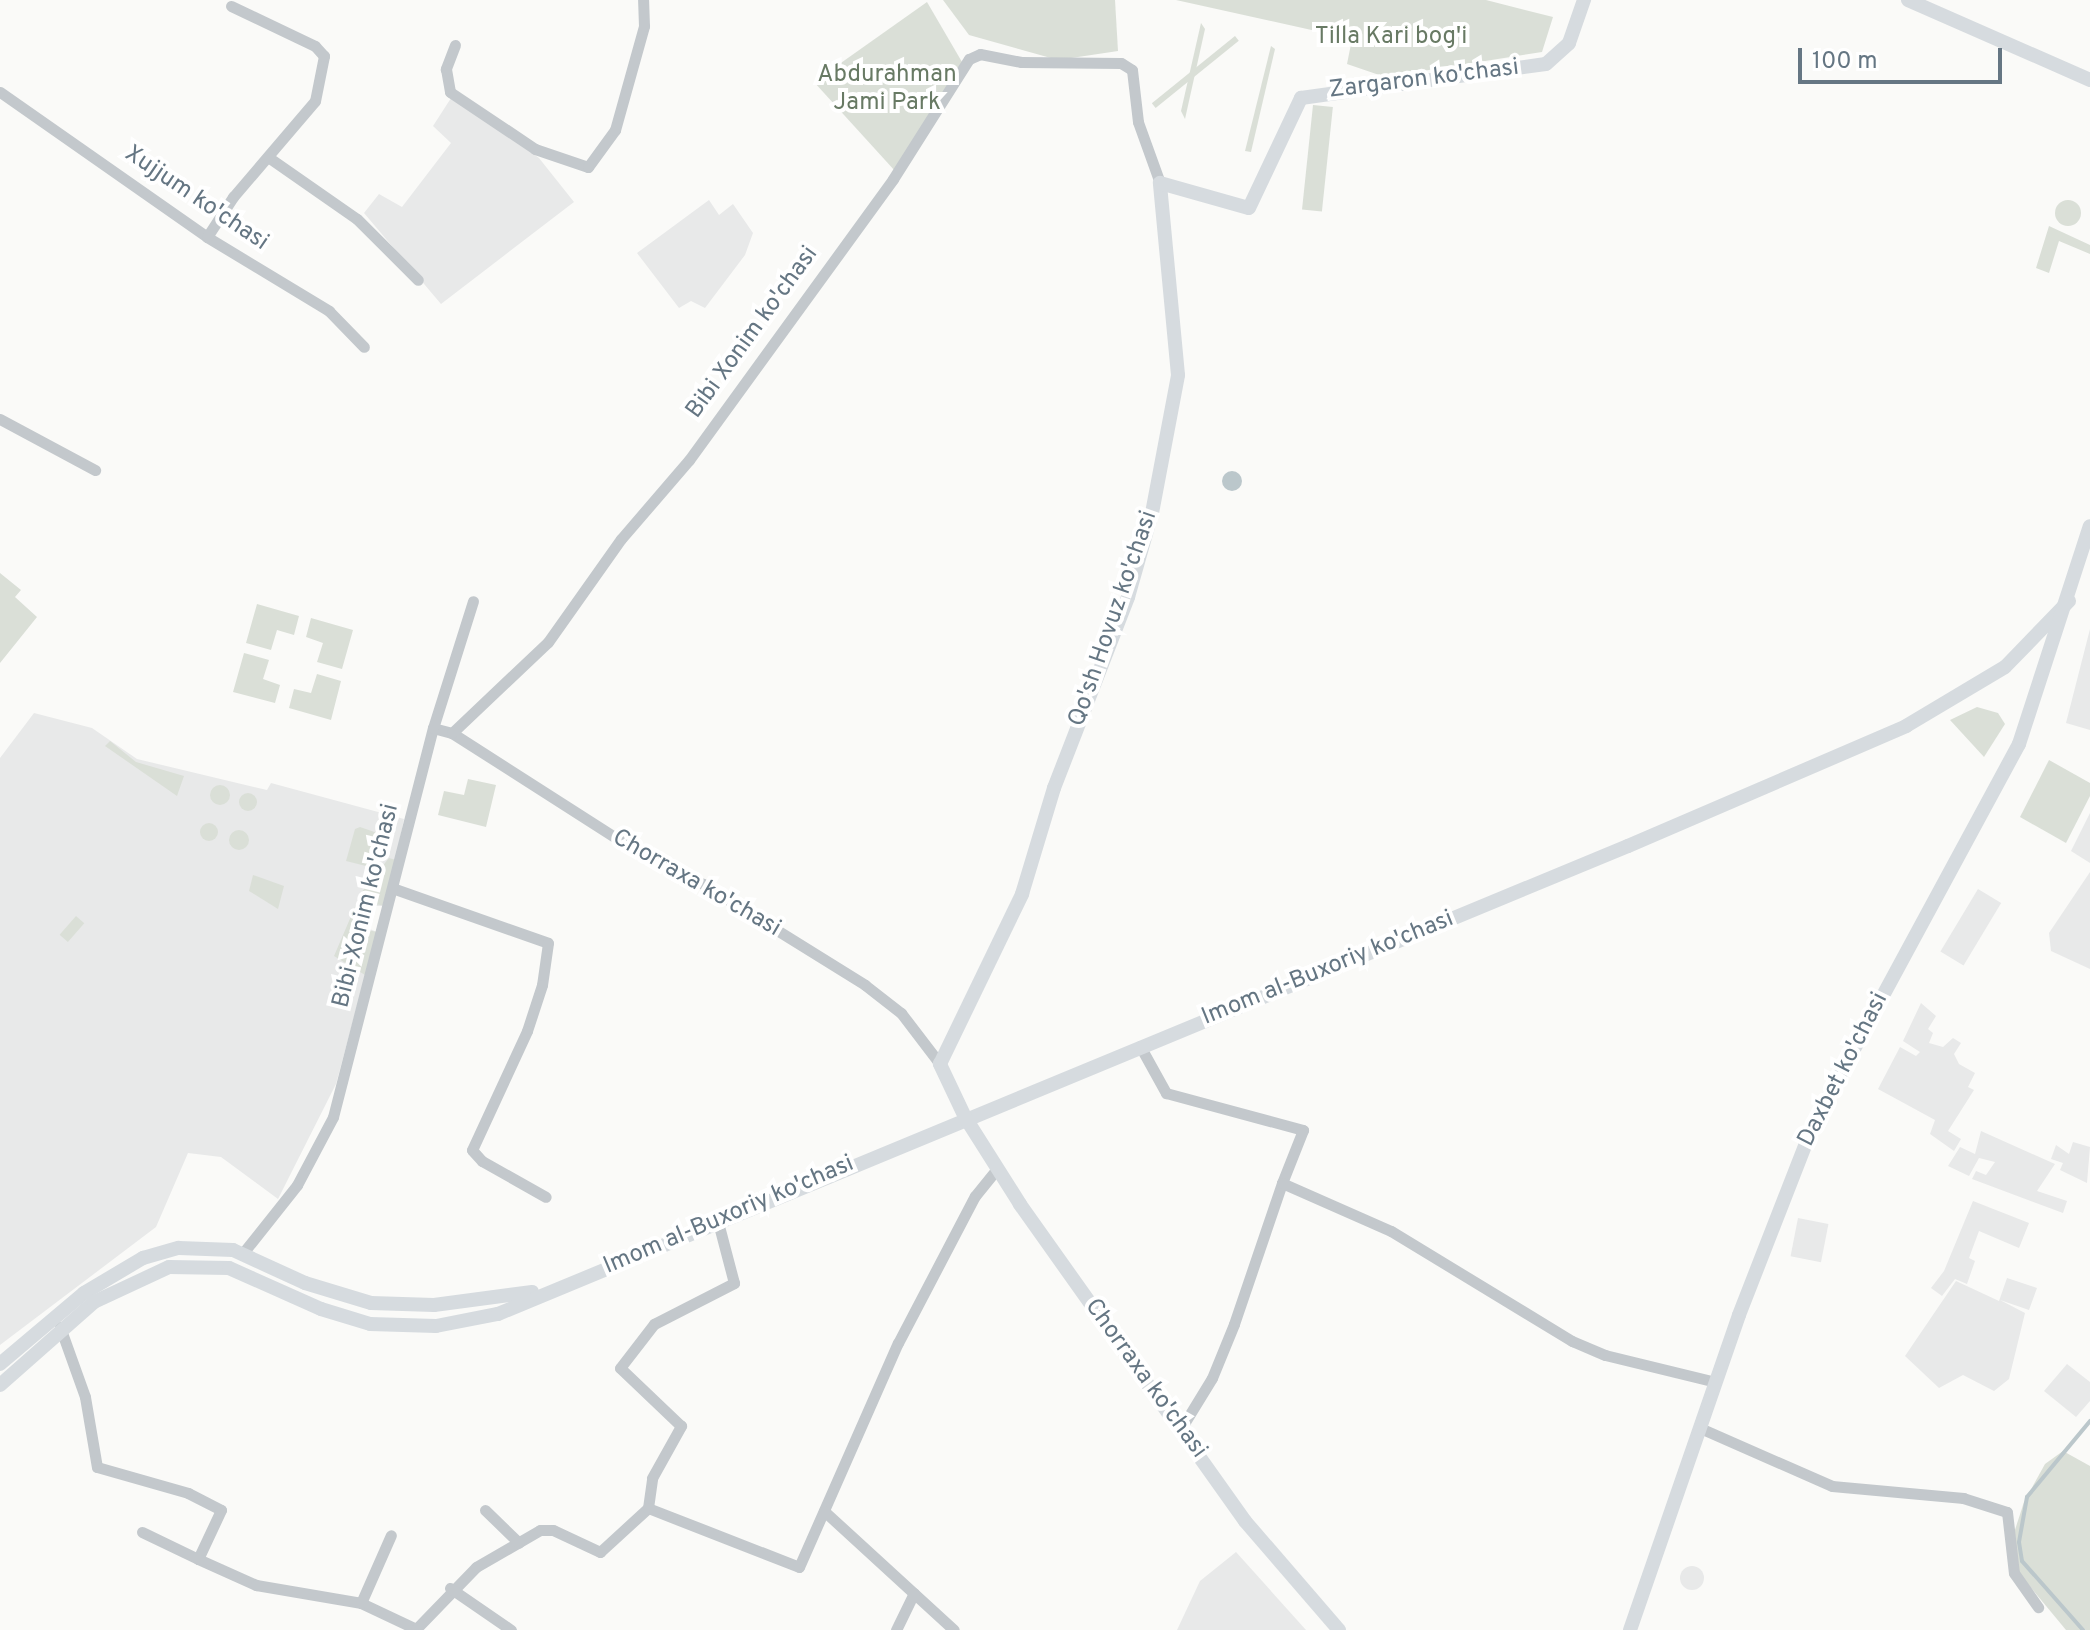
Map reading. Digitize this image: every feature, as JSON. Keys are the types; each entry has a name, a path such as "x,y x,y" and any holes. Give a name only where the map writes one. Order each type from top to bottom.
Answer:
{"main road":[{"name":"Zargaron ko'chasi","path":"1160,183 1249,208 1301,98 1546,64 1569,43 1584,0"},
{"path":"1908,0 2090,80"},
{"name":"Qo'sh Hovuz ko'chasi","path":"940,1064 1022,894 1054,788 1128,597 1156,499 1178,375 1160,183"},
{"name":"Daxbet ko'chasi","path":"1630,1630 1716,1382 1816,1119 2019,744 2069,601 2090,526"},
{"name":"Imom al-Buxoriy ko'chasi","path":"556,1288 1628,846 1906,726 2005,667 2069,601"},
{"name":"Chorraxa ko'chasi","path":"940,1064 965,1117 997,1169 1182,1427 1245,1521 1339,1630"},
{"path":"0,1385 19,1357 84,1293 143,1258 195,1246 243,1253 305,1283 361,1301 434,1305 556,1288"},
{"path":"0,1364 19,1357 94,1302 152,1272 211,1264 370,1324 436,1326 498,1314 556,1288"},
{"path":"434,1305 436,1326"}],"street":[{"path":"455,45 446,69 450,92 535,149 588,167 615,130 644,26 643,0"},
{"path":"207,237 315,101 324,56 315,46 231,6"},
{"name":"Bibi Xonim ko'chasi","path":"452,733 548,642 621,539 689,460 893,179 969,59 980,54 1021,62 1121,63"},
{"name":"Qo'sh Hovuz ko'chasi","path":"1121,63 1132,70 1138,122 1160,183"},
{"name":"Xujjum ko'chasi","path":"0,92 207,237 329,311 364,347"},
{"path":"268,157 357,219 418,280"},
{"path":"0,419 95,470"},
{"name":"Bibi-Xonim ko'chasi","path":"243,1253 297,1185 333,1117 395,889 433,728 473,601"},
{"name":"Chorraxa ko'chasi","path":"433,728 452,733 632,848 703,884 865,985 901,1013 940,1064"},
{"path":"395,889 548,943 542,985 527,1031 472,1150 482,1161 546,1197"},
{"path":"1140,1046 1166,1093 1303,1130 1234,1324 1212,1378 1182,1427"},
{"path":"648,1508 795,1567 824,1511 898,1343 975,1196 997,1169"},
{"path":"1282,1183 1391,1231 1572,1341 1605,1355 1716,1382"},
{"path":"142,1532 256,1585 361,1603 409,1629 419,1627 450,1588 547,1528 600,1552 648,1508 652,1478 681,1426 620,1368 654,1324 734,1283 718,1222"},
{"path":"60,1327 85,1397 97,1467 188,1493 221,1510 198,1559"},
{"path":"1700,1428 1832,1486 1963,1498 2007,1512 2014,1573 2038,1607"},
{"path":"485,1510 519,1543"},
{"path":"824,1511 954,1630"},
{"path":"361,1603 391,1535"},
{"path":"450,1588 511,1630"},
{"path":"896,1630 914,1593"}],"shaded area":[{"path":"453,95 539,158 574,202 441,304 364,213 379,194 402,207 451,143 433,126"},
{"path":"709,200 719,215 733,204 753,233 745,255 705,308 691,301 679,308 637,253"},
{"path":"1232,471 1239,474 1242,481 1239,488 1232,491 1225,488 1222,481 1225,474"},
{"path":"2090,629 2090,730 2066,723"},
{"path":"34,713 92,728 137,759 267,790 271,783 404,819 386,906 370,906 365,927 377,932 336,1084 278,1199 221,1157 188,1153 156,1227 0,1345 0,758"},
{"path":"2090,813 2090,863 2071,851"},
{"path":"2090,872 2090,969 2051,951 2049,933"},
{"path":"1978,889 2001,903 1964,965 1940,952"},
{"path":"1921,1003 1936,1016 1928,1029 1933,1033 1929,1043 1943,1047 1953,1038 1961,1043 1954,1054 1959,1064 1975,1073 1968,1087 1974,1090 1948,1131 1961,1139 1954,1151 1930,1134 1935,1120 1878,1089 1900,1047 1916,1056 1920,1052 1903,1041"},
{"path":"1981,1131 2055,1164 2037,1191 2067,1201 2063,1213 1972,1179 1976,1171 1986,1175 1995,1162 1979,1158 1969,1176 1948,1166 1960,1147 1975,1154"},
{"path":"2073,1142 2090,1147 2087,1183 2060,1170 2063,1163 2051,1159 2056,1145 2069,1154"},
{"path":"1973,1201 2029,1223 2019,1248 1979,1231 1969,1258 1975,1261 1967,1284 1955,1279 1942,1296 1931,1288 1944,1271"},
{"path":"1798,1218 1828,1224 1821,1262 1791,1256"},
{"path":"2007,1278 2037,1288 2029,1310 2000,1300 2025,1313 2009,1379 1994,1391 1963,1375 1939,1388 1905,1356 1956,1281 1999,1301"},
{"path":"2067,1364 2090,1382 2090,1401 2076,1417 2044,1391"},
{"path":"1236,1552 1306,1630 1177,1630 1200,1581"},
{"path":"1692,1566 1703,1573 1704,1578 1697,1589 1692,1590 1681,1583 1680,1578 1687,1567"}],"green space":[{"path":"943,0 1115,0 1118,51 1058,60 969,35"},
{"name":"Tilla Kari bog'i","path":"1176,0 1486,0 1553,17 1542,52 1385,77 1347,64 1352,39"},
{"name":"Abdurahman Jami Park","path":"927,2 962,62 895,171 814,82"},
{"path":"1201,23 1205,29 1185,119 1181,111"},
{"path":"1235,36 1239,41 1156,108 1152,103"},
{"path":"1271,46 1275,49 1251,152 1245,151"},
{"path":"1313,105 1333,107 1322,212 1302,209"},
{"path":"2068,200 2077,204 2081,213 2077,222 2068,226 2059,222 2055,213 2059,204"},
{"path":"2049,226 2090,245 2090,254 2059,241 2049,273 2036,268"},
{"path":"0,573 21,590 15,597 37,617 0,663"},
{"path":"257,604 299,616 294,635 277,630 271,650 246,643"},
{"path":"311,618 353,630 342,669 317,662 323,643 306,637"},
{"path":"244,653 269,660 263,679 280,685 275,703 233,692"},
{"path":"317,674 341,681 331,720 289,708 294,689 311,693"},
{"path":"1977,707 1998,713 2005,724 1984,757 1950,720"},
{"path":"110,741 136,762 184,776 177,796 105,746"},
{"path":"2049,760 2090,783 2090,796 2066,843 2020,817"},
{"path":"468,779 496,785 486,827 438,815 444,791 464,795"},
{"path":"220,785 227,788 230,795 227,802 220,805 213,802 210,795 213,788"},
{"path":"244,793 252,793 257,802 255,809 244,811 239,806 239,798"},
{"path":"209,823 218,832 209,841 200,832"},
{"path":"360,827 389,837 366,866 346,861 355,829"},
{"path":"239,830 246,833 249,840 246,847 239,850 232,847 229,840 232,833"},
{"path":"389,858 396,860 386,906 368,903 363,929 377,932 365,975 334,956 361,893"},
{"path":"253,875 284,886 278,909 249,891"},
{"path":"76,916 84,923 68,942 60,935"},
{"path":"2063,1451 2090,1466 2090,1630 2066,1630 2018,1572 2013,1536 2024,1502 2045,1464"}],"waterway":[{"path":"2083,1630 2022,1561 2019,1542 2027,1497 2090,1421"}]}
